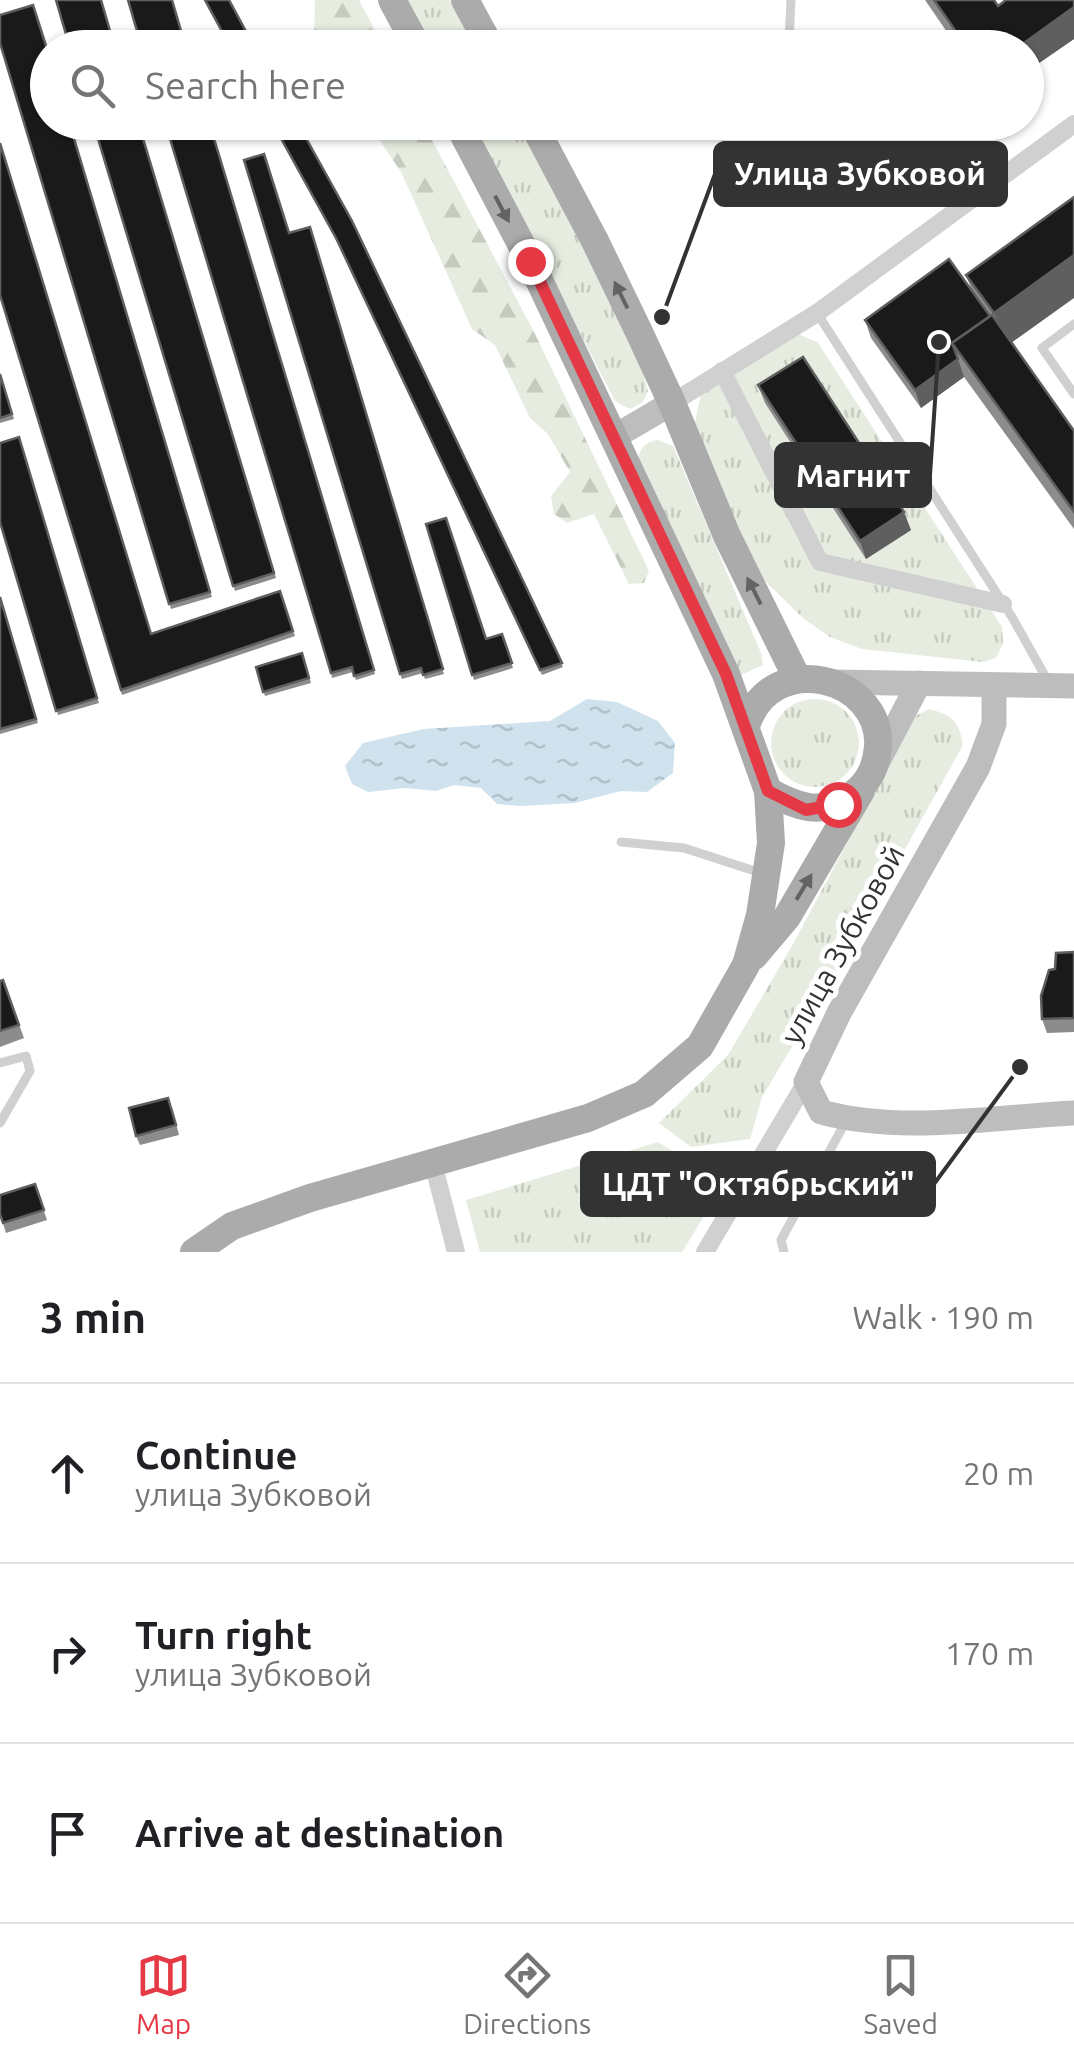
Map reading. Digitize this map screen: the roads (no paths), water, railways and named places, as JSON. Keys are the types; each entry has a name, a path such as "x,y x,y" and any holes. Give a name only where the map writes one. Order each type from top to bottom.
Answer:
{"main road":[{"path":"392,0 408,30"},
{"path":"465,0 481,30"},
{"path":"466,140 530,261 614,437 726,674 746,726 768,791 771,843 760,915 746,965"},
{"path":"542,140 595,241 672,403 726,536 798,678"},
{"path":"194,1252 232,1226 310,1198 588,1118 644,1094 700,1046 746,965 787,917 870,775 879,732 862,701 832,682 798,678 764,693 752,708 746,726"},
{"path":"768,791 806,810 838,804 870,775"}],"street":[{"path":"614,437 817,313 1074,124"},
{"path":"722,371 820,562 1003,604"},
{"path":"832,682 1062,685"},
{"path":"870,775 920,683"},
{"name":"улица Зубковой","path":"847,1119 821,1112 806,1082 838,1013 978,767 994,724 994,686"},
{"path":"705,1252 806,1082"},
{"path":"847,1119 922,1122 1074,1113"},
{"path":"433,1163 456,1252"}],"lane":[{"path":"790,30 791,0"},
{"path":"817,313 1003,604 1062,685"},
{"path":"1074,324 1042,348 1074,394"},
{"path":"621,842 684,848 766,875"},
{"path":"0,1063 26,1056 30,1071 0,1123"},
{"path":"774,1252 847,1119"},
{"path":"781,1240 784,1252"}],"water":[{"path":"587,699 617,702 658,721 675,743 673,773 647,792 621,791 575,803 520,806 497,804 481,788 454,785 436,791 405,788 368,792 352,784 345,766 363,743 424,729 550,721"}],"place":[{"name":"Улица Зубковой","path":"662,317"},
{"name":"Магнит","path":"939,342"},
{"name":"ЦДТ \"Октябрьский\"","path":"1020,1067"}]}
